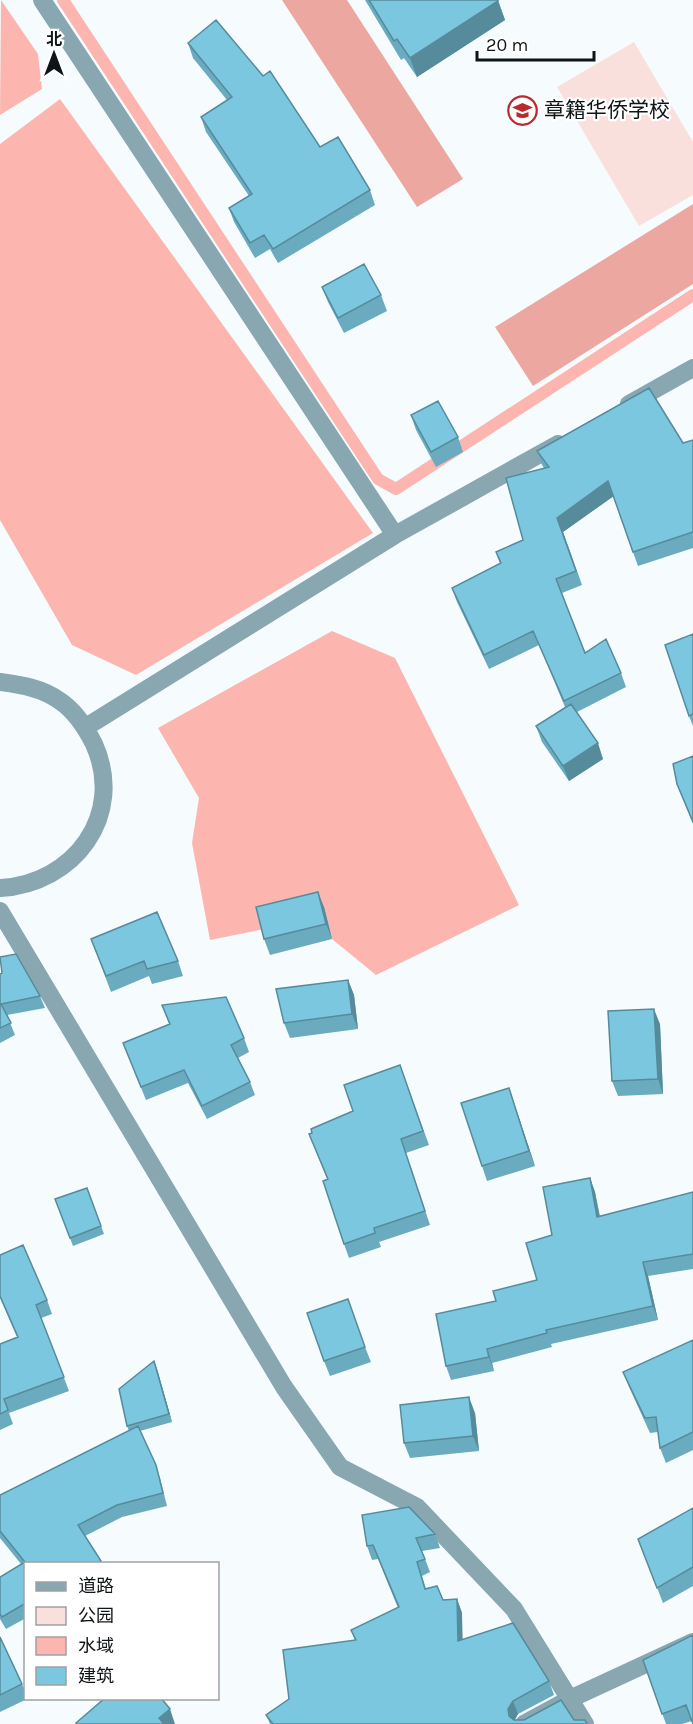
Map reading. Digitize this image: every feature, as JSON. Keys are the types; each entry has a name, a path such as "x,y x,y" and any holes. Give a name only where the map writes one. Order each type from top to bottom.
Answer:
{"street":[{"path":"42,0 395,536"},
{"path":"611,414 693,368"},
{"path":"86,727 395,536 570,438"},
{"path":"0,682 30,686 61,701 86,727 100,759 104,793 96,826 78,854 52,875 21,887 0,888"},
{"path":"0,910 284,1387 340,1467 417,1507 514,1609 585,1724"},
{"path":"524,1724 570,1699 693,1642"}],"green space":[{"path":"634,42 693,142 693,195 639,226 557,87"}],"shaded area":[{"path":"282,0 347,0 463,179 417,207"},
{"path":"693,204 693,284 533,386 495,327"}],"water":[{"path":"1,0 38,54 42,89 0,115"},
{"path":"60,99 373,533 136,675 72,645 0,520 0,144"},
{"path":"332,631 395,658 519,905 376,975 321,930 264,929 210,940 192,843 199,798 158,728"}],"building":[{"path":"369,0 498,1 410,58 397,39 394,41"},
{"path":"216,20 263,76 270,71 320,147 338,137 370,190 273,249 264,235 250,243 229,208 252,194 201,117 232,97 188,43"},
{"path":"364,264 381,295 338,318 322,287"},
{"path":"649,388 683,443 693,440 693,532 633,552 608,481 557,518 576,571 556,579 585,653 606,639 621,673 564,701 533,631 484,655 452,588 501,563 496,552 523,540 506,478 549,467 537,451"},
{"path":"438,401 458,437 431,452 411,415"},
{"path":"693,634 693,714 689,716 665,645"},
{"path":"571,704 598,743 563,766 536,726"},
{"path":"693,756 693,822 677,784 673,764"},
{"path":"318,892 326,924 264,939 256,907"},
{"path":"157,912 178,961 147,969 144,961 106,976 91,939"},
{"path":"16,954 40,996 1,1004 11,1023 0,1028 0,974 2,973 0,957"},
{"path":"348,980 352,1014 284,1023 276,989"},
{"path":"226,997 244,1038 231,1045 250,1082 202,1106 184,1070 141,1087 123,1043 170,1024 162,1005"},
{"path":"654,1009 658,1079 612,1081 608,1011"},
{"path":"400,1065 423,1131 401,1139 425,1211 374,1228 375,1233 344,1244 323,1181 328,1179 309,1134 312,1133 311,1129 353,1111 344,1085"},
{"path":"509,1088 529,1151 482,1166 461,1103"},
{"path":"590,1178 597,1217 693,1192 693,1254 643,1262 653,1306 546,1330 547,1333 487,1349 489,1357 446,1366 436,1314 496,1301 493,1291 537,1280 526,1243 552,1235 543,1187"},
{"path":"87,1188 101,1226 70,1238 55,1199"},
{"path":"23,1245 47,1300 36,1305 64,1377 4,1399 8,1410 0,1414 0,1344 18,1337 0,1296 0,1255"},
{"path":"348,1299 365,1347 324,1361 307,1313"},
{"path":"693,1340 693,1432 660,1448 656,1417 645,1418 623,1372"},
{"path":"154,1361 169,1414 127,1426 119,1389"},
{"path":"469,1397 473,1436 404,1443 400,1405"},
{"path":"138,1426 156,1465 163,1493 117,1505 78,1525 101,1561 99,1562 25,1562 0,1531 0,1495"},
{"path":"409,1507 435,1534 416,1538 425,1559 417,1562 425,1589 437,1586 443,1600 457,1599 458,1641 513,1623 549,1681 513,1701 508,1709 509,1716 514,1720 524,1720 561,1700 574,1720 585,1720 587,1724 273,1724 266,1715 289,1699 283,1650 356,1640 351,1630 399,1607 373,1545 367,1546 362,1515"},
{"path":"693,1508 693,1567 657,1588 638,1539"},
{"path":"24,1563 24,1604 2,1617 0,1614 0,1577"},
{"path":"693,1635 693,1724 686,1705 662,1714 643,1660"},
{"path":"0,1637 22,1684 0,1695"},
{"path":"103,1700 163,1700 170,1709 159,1718 164,1724 76,1723"}],"waterway":[{"path":"63,0 378,479 396,489 693,295"}],"place":[{"name":"章籍华侨学校","path":"523,110"}]}
